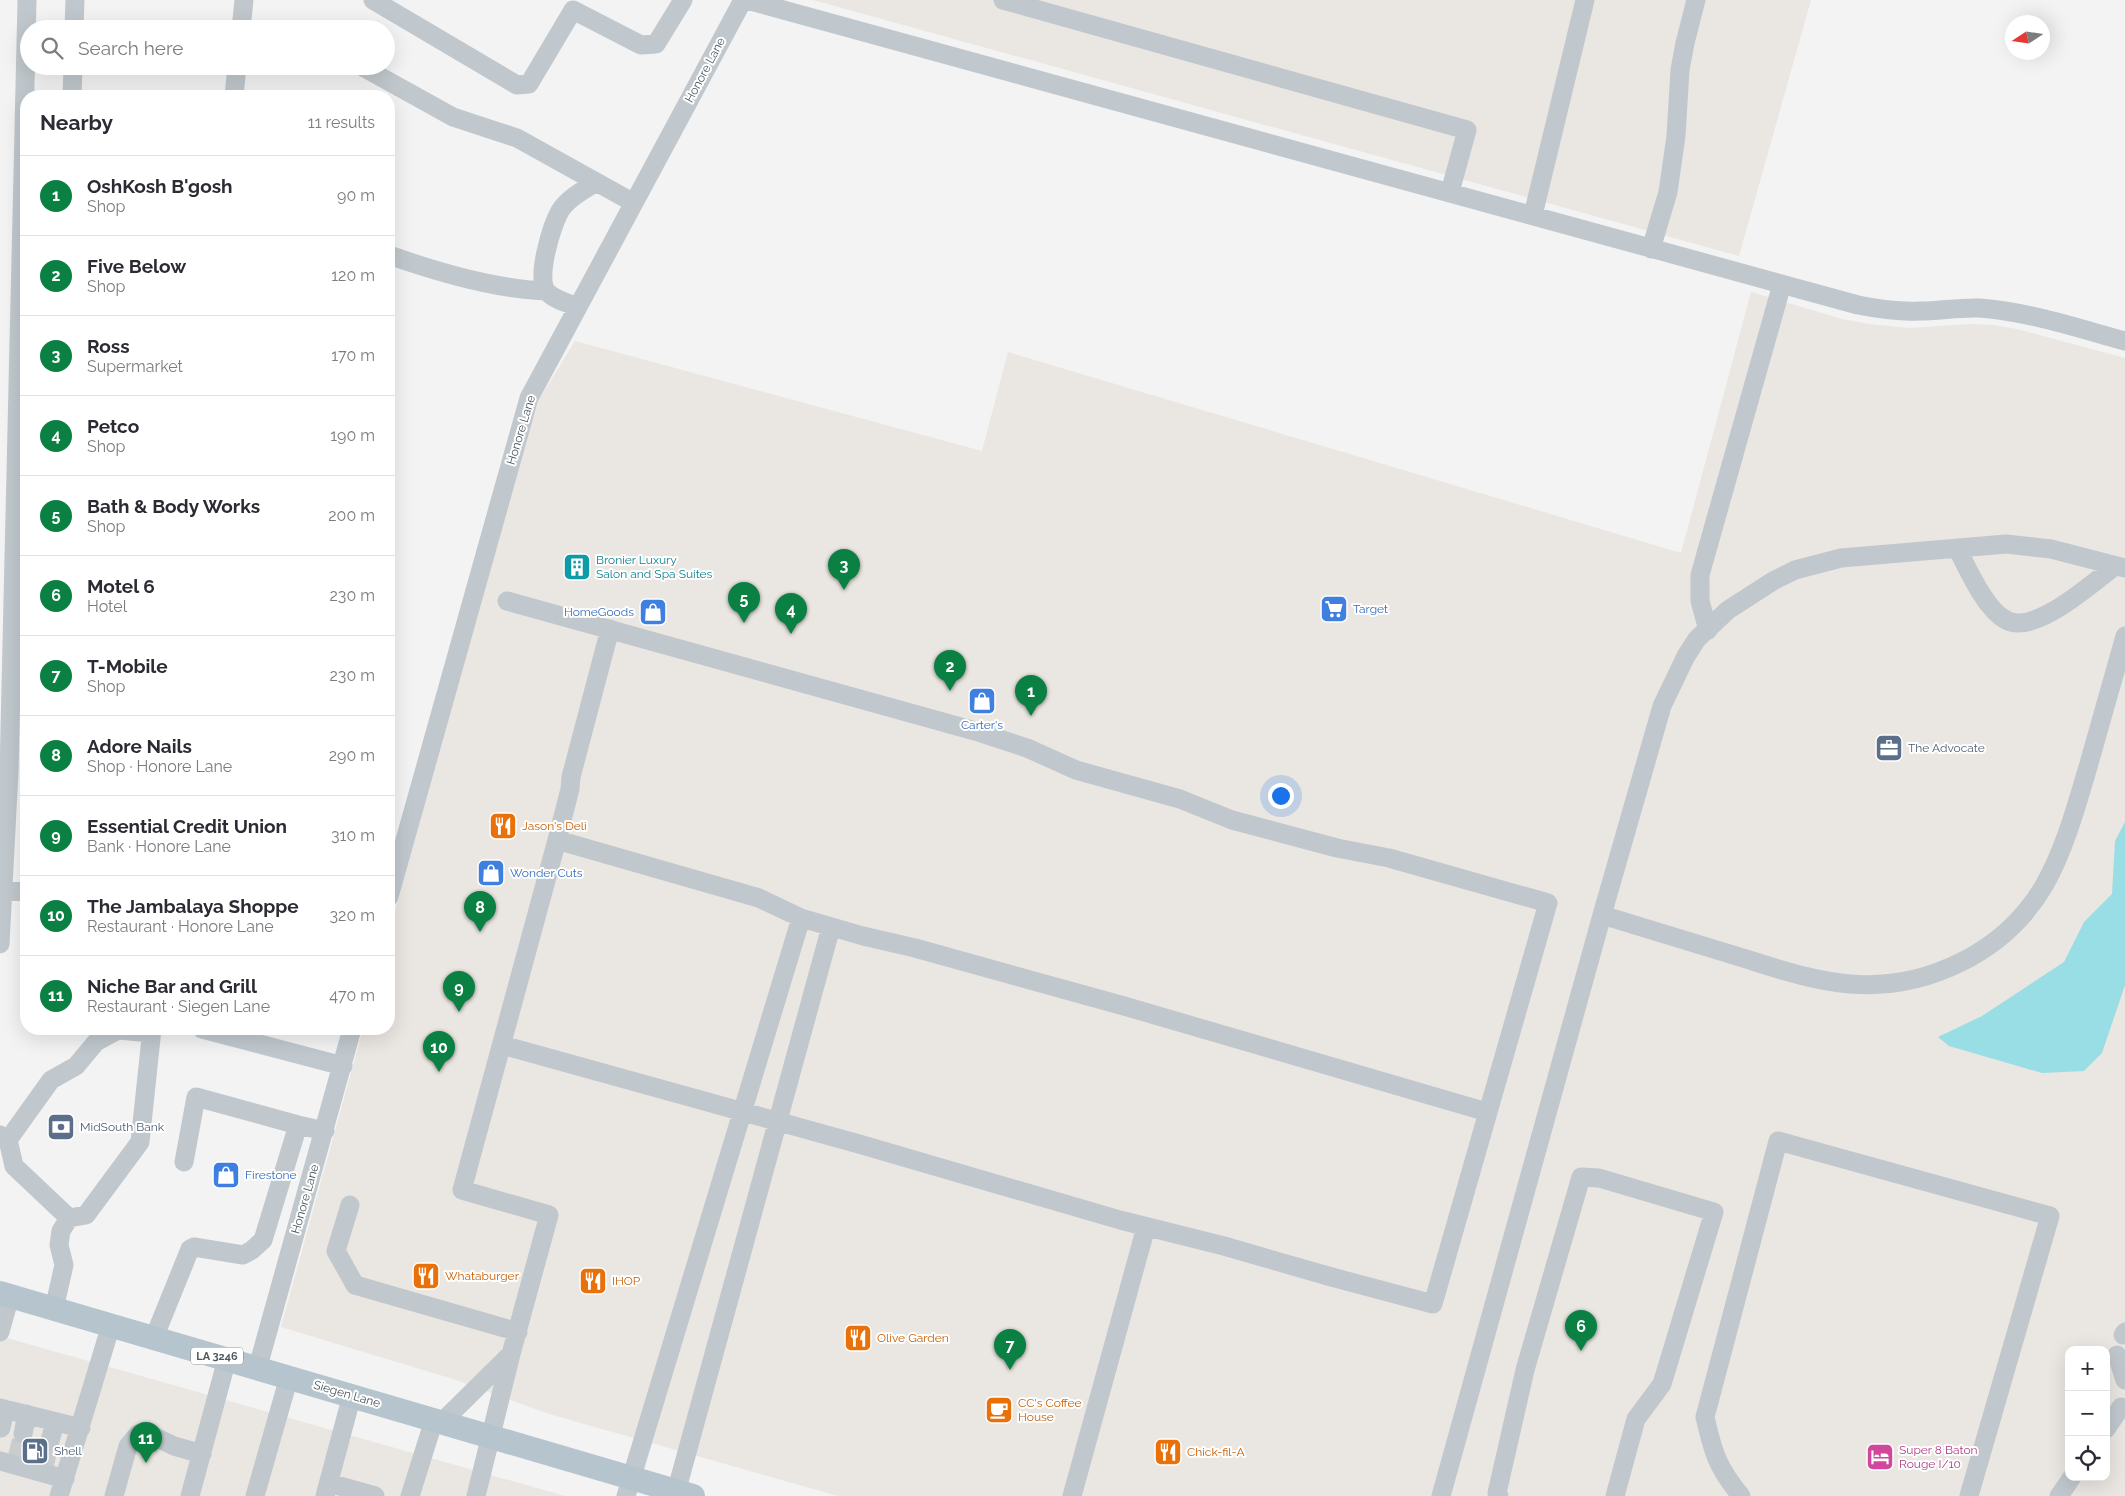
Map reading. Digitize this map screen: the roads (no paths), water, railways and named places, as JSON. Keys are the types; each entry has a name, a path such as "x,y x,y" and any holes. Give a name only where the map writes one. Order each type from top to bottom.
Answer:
{"main road":[{"name":"Siegen Lane","path":"5,1295 227,1359 257,1370 289,1377 491,1436 629,1487 682,1494"}],"street":[{"path":"27,0 27,20"},
{"path":"74,20 75,0"},
{"path":"242,20 244,0"},
{"path":"373,0 518,85 530,84 573,10 641,45 656,44 683,0"},
{"name":"Honore Lane","path":"395,876 529,398 742,0"},
{"path":"747,0 1837,300 1878,309 1918,311 1977,308 2003,310 2045,319 2125,341"},
{"path":"1003,0 1467,130 1450,192"},
{"path":"1533,215 1585,0"},
{"path":"1651,249 1668,192 1676,136 1680,70 1684,43 1696,0"},
{"path":"26,75 26,90"},
{"path":"72,90 73,75"},
{"path":"235,90 236,75"},
{"path":"378,75 453,116 517,138 634,203"},
{"path":"578,307 556,298 546,290 542,276 551,232 561,210 573,197 596,182"},
{"path":"395,257 425,267 470,278 525,290 546,290"},
{"path":"1708,630 1700,601 1700,575 1782,284"},
{"path":"1441,1496 1662,706 1686,656 1697,639 1728,610 1773,581 1818,562 1864,555 2006,544 2029,546 2120,567"},
{"path":"1957,548 1978,588 1991,606 2006,620 2023,623 2043,616 2064,604 2120,567"},
{"path":"502,1045 1146,1227 1224,1246 1433,1304 1548,903 1389,858 1337,848 1232,820 1180,799 1076,770 1027,748 975,731 507,600"},
{"path":"0,944 3,890 18,753 20,607"},
{"path":"476,1496 511,1354 549,1215 462,1190 557,840 570,789 570,776 610,629"},
{"path":"1602,915 1787,971 1850,984 1900,982 1924,977 1966,960 2010,930 2028,910 2045,884 2071,825 2125,636"},
{"path":"557,840 759,898 801,918 831,927 1124,1006 1488,1112"},
{"path":"3,890 20,891"},
{"path":"629,1487 801,918"},
{"path":"682,1494 777,1122 831,927"},
{"path":"69,1218 14,1166 4,1138 51,1080 76,1066 96,1042 109,1035"},
{"path":"54,1309 64,1266 59,1245 61,1231 69,1218 86,1215 140,1142 151,1035"},
{"path":"225,1035 342,1066"},
{"name":"Honore Lane","path":"257,1370 350,1035"},
{"path":"184,1162 196,1097 325,1131"},
{"path":"154,1338 190,1248 194,1247 243,1255 263,1240 298,1125"},
{"path":"1741,1496 1727,1479 1714,1455 1705,1417 1778,1141 2050,1216 1970,1496"},
{"path":"1498,1496 1497,1493 1525,1370 1581,1177 1600,1178 1714,1212 1662,1384 1636,1419 1615,1496"},
{"path":"350,1205 336,1251 355,1285 518,1332"},
{"path":"1072,1496 1146,1227"},
{"path":"0,1332 5,1295"},
{"path":"11,1462 43,1470 62,1488 111,1325"},
{"path":"410,1496 438,1421 511,1354"},
{"path":"2118,1355 2125,1380"},
{"path":"190,1496 227,1359"},
{"path":"255,1496 289,1377"},
{"path":"352,1395 327,1489 375,1496"},
{"path":"2110,1423 2124,1407"},
{"path":"1,1428 2,1408 81,1428"},
{"path":"23,1434 27,1414"},
{"path":"50,1442 55,1422"},
{"path":"114,1496 128,1446 138,1434 147,1433 174,1446 202,1454"},
{"path":"2060,1496 2069,1481"}],"water":[{"path":"2125,822 2125,985 2102,1053 2084,1071 2042,1073 1949,1046 1938,1037 1982,1016 2064,962 2084,922 2112,894 2115,841"}],"tunnel":[{"path":"17,1459 23,1434"},
{"path":"44,1467 50,1441"}],"place":[{"name":"Bronier Luxury Salon and Spa Suites","path":"577,567"},
{"name":"Ross","path":"844,590"},
{"name":"Target","path":"1334,609"},
{"name":"HomeGoods","path":"653,612"},
{"name":"Bath & Body Works","path":"744,623"},
{"name":"Petco","path":"791,634"},
{"name":"Five Below","path":"950,691"},
{"name":"Carter's","path":"982,701"},
{"name":"OshKosh B'gosh","path":"1031,716"},
{"name":"The Advocate","path":"1889,748"},
{"name":"Jason's Deli","path":"503,826"},
{"name":"Wonder Cuts","path":"491,873"},
{"name":"Adore Nails","path":"480,932"},
{"name":"Essential Credit Union","path":"459,1012"},
{"name":"The Jambalaya Shoppe","path":"439,1072"},
{"name":"MidSouth Bank","path":"61,1127"},
{"name":"Firestone","path":"226,1175"},
{"name":"Whataburger","path":"426,1276"},
{"name":"IHOP","path":"593,1281"},
{"name":"Olive Garden","path":"858,1338"},
{"name":"Motel 6","path":"1581,1351"},
{"name":"T-Mobile","path":"1010,1370"},
{"name":"CC's Coffee House","path":"999,1410"},
{"name":"Shell","path":"35,1451"},
{"name":"Chick-fil-A","path":"1168,1452"},
{"name":"Super 8 Baton Rouge I/10","path":"1880,1457"},
{"name":"Niche Bar and Grill","path":"146,1463"}]}
